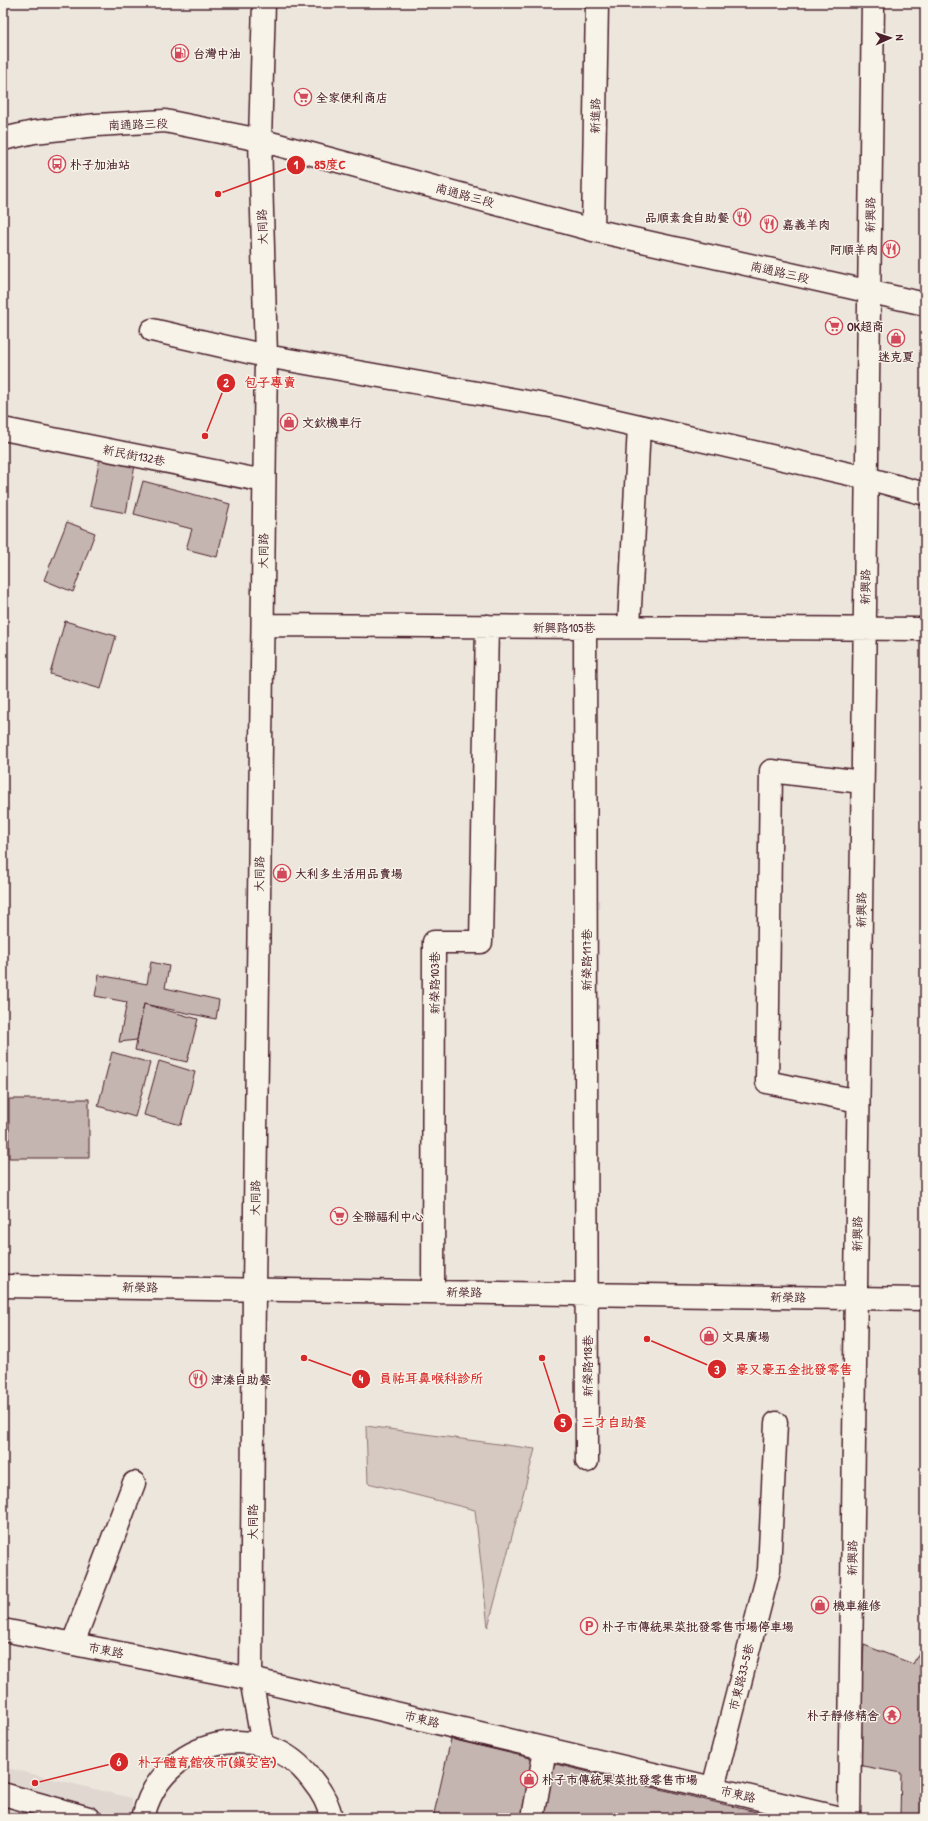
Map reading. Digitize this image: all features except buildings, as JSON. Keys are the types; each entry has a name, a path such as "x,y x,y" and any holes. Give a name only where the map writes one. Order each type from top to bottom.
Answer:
{"street":[{"name":"大同路","path":"262,1745 251,1679 254,1288 266,356 260,140 264,3"},
{"name":"新進路","path":"593,230 597,3"},
{"name":"新興路","path":"849,1818 873,3"},
{"name":"南通路三段","path":"3,139 34,132 97,125 165,121 260,140 593,230 925,304"},
{"path":"152,330 266,356 556,407 867,478 925,494"},
{"path":"630,627 639,426"},
{"name":"新民街132巷","path":"3,429 264,481"},
{"name":"新興路105巷","path":"263,625 925,629"},
{"name":"新榮路103巷","path":"433,1292 434,942 481,942 486,626"},
{"name":"新榮路117巷","path":"585,627 587,1294"},
{"path":"858,1102 767,1082 771,771 862,782"},
{"name":"新榮路","path":"3,1286 254,1288 925,1300"},
{"name":"新榮路118巷","path":"587,1294 587,1461"},
{"name":"市東路33-5巷","path":"713,1788 769,1570 776,1423"},
{"path":"73,1643 134,1483"},
{"name":"市東路","path":"3,1630 251,1679 840,1818"},
{"path":"143,1818 146,1804 160,1779 181,1760 206,1746 235,1742 262,1745 286,1755 306,1771 320,1791 331,1818"},
{"path":"533,1818 545,1749"},
{"path":"3,1794 89,1818"}],"shaded area":[{"path":"366,1426 535,1449 488,1627 475,1510 368,1483"},
{"path":"3,1767 132,1798 132,1818 3,1818"}],"place":[{"name":"台灣中油","path":"180,53"},
{"name":"全家便利商店","path":"303,97"},
{"name":"朴子加油站","path":"57,164"},
{"name":"85度C","path":"218,194"},
{"name":"品順素食自助餐","path":"742,217"},
{"name":"嘉義羊肉","path":"769,224"},
{"name":"阿順羊肉","path":"891,249"},
{"name":"OK超商","path":"834,326"},
{"name":"迷克夏","path":"896,338"},
{"name":"文欽機車行","path":"289,422"},
{"name":"包子專賣","path":"205,436"},
{"name":"大利多生活用品賣場","path":"282,873"},
{"name":"全聯福利中心","path":"339,1216"},
{"name":"文具廣場","path":"709,1336"},
{"name":"豪又豪五金批發零售","path":"647,1339"},
{"name":"員祐耳鼻喉科診所","path":"304,1358"},
{"name":"三才自助餐","path":"542,1358"},
{"name":"津溱自助餐","path":"198,1379"},
{"name":"機車維修","path":"820,1605"},
{"name":"朴子市傳統果菜批發零售市場停車場","path":"589,1626"},
{"name":"朴子靜修精舍","path":"892,1715"},
{"name":"朴子市傳統果菜批發零售市場","path":"529,1779"},
{"name":"朴子體育館夜市(鎮安宮)","path":"35,1783"}]}
